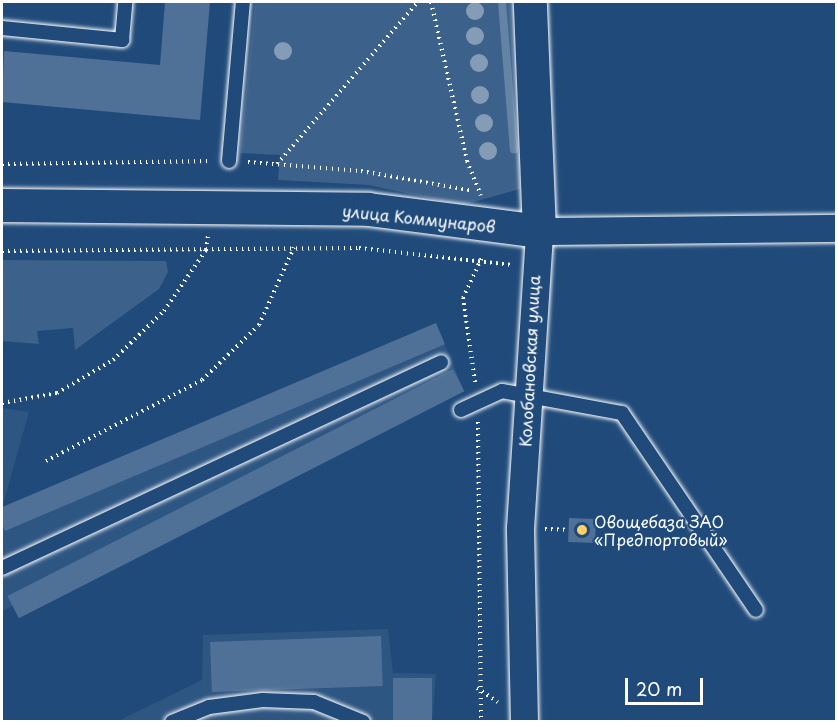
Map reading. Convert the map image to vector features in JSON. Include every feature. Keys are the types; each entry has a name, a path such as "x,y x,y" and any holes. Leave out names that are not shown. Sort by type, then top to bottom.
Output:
{"street":[{"name":"Колобановская улица","path":"524,722 520,528 526,393 534,270 539,231 530,2"},
{"name":"улица Коммунаров","path":"2,205 368,209 539,231 837,228"}],"lane":[{"path":"2,27 122,40 125,2"},
{"path":"229,161 243,2"},
{"path":"2,568 441,362"},
{"path":"461,410 502,391 526,393 622,413 756,610"},
{"path":"172,722 209,707 263,700 314,702 363,722"}],"path":[{"path":"276,165 418,2"},
{"path":"431,2 467,161 485,203"},
{"path":"2,164 229,161 425,179 481,195"},
{"path":"2,251 294,247 482,258 534,270"},
{"path":"46,462 202,380 259,325 294,247"},
{"path":"2,403 57,393 96,374 164,311 206,250"},
{"path":"481,722 478,402 463,298 482,258"},
{"path":"546,529 568,530"}],"shaded area":[{"path":"255,2 510,2 520,189 463,205 368,185 278,180 280,155 240,153"},
{"path":"2,260 166,261 168,272 159,289 75,350 73,328 37,331 39,344 2,341"},
{"path":"436,323 464,391 2,611 2,515 5,523"},
{"path":"2,408 29,412 2,508"},
{"path":"388,629 393,673 436,674 432,721 116,722 202,680 203,635"}],"building":[{"path":"165,2 210,2 200,120 2,102 4,51 160,65"},
{"path":"436,323 445,344 5,531 2,524 2,507"},
{"path":"453,369 464,391 19,618 7,596"},
{"path":"569,518 596,519 595,543 568,542"},
{"path":"381,636 383,686 212,692 210,642"},
{"path":"393,678 432,678 432,722 393,722"}],"waterway":[{"path":"502,2 514,150"}],"place":[{"name":"Овощебаза ЗАО «Предпортовый»","path":"582,530"}]}
